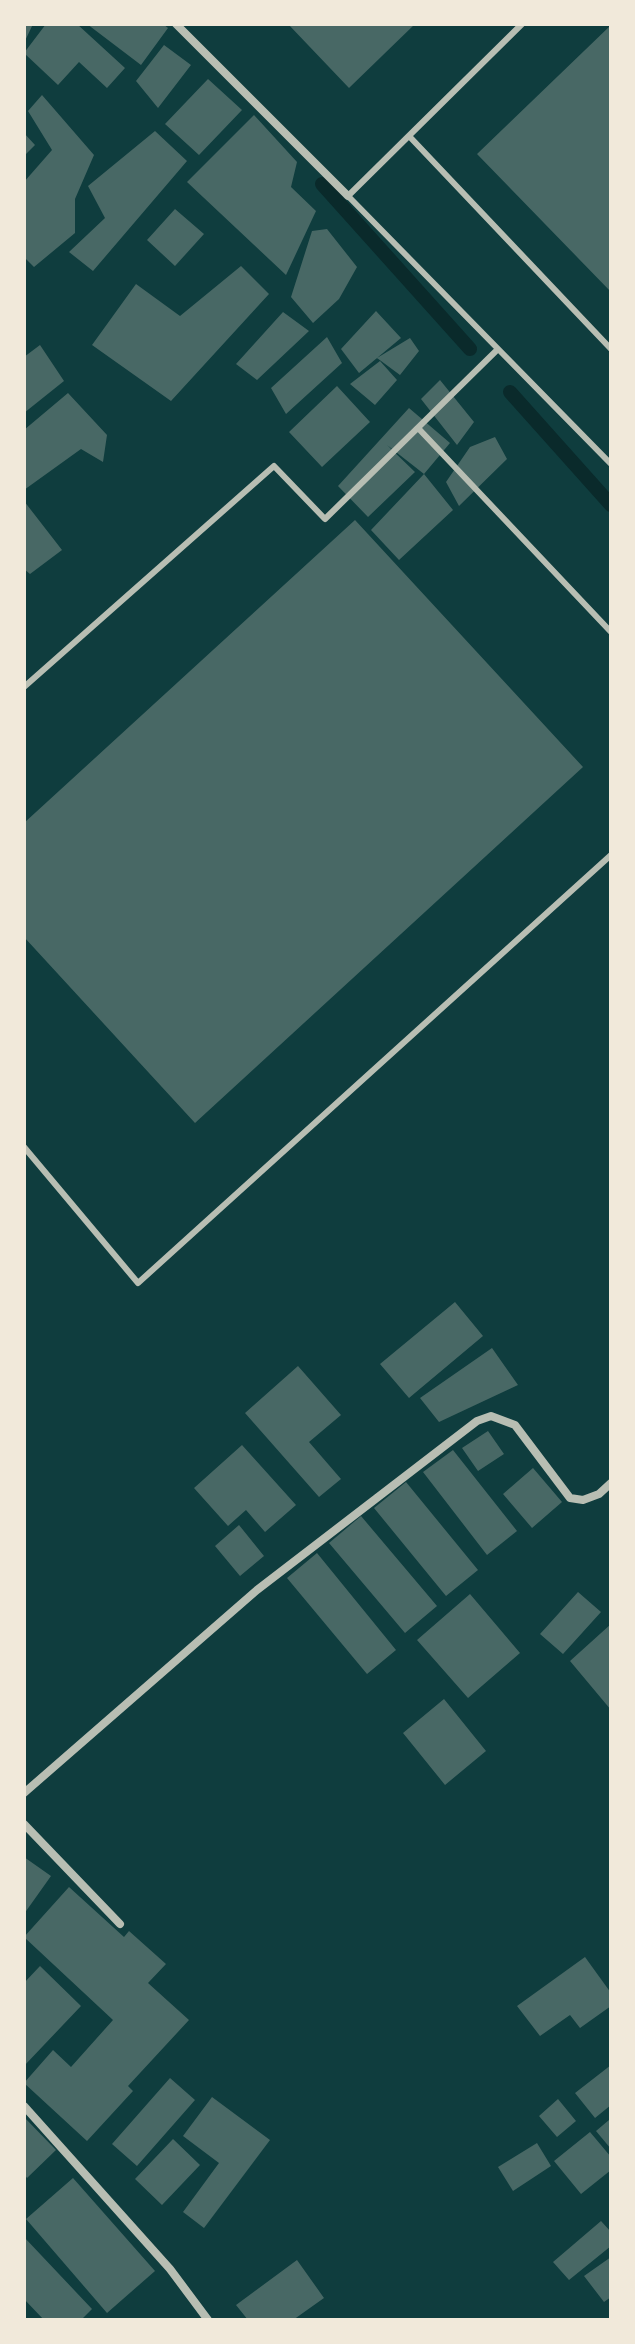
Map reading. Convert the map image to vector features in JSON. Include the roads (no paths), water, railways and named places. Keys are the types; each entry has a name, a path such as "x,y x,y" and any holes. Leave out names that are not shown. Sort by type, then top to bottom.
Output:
{"street":[{"path":"176,24 348,196"},
{"path":"24,1793 257,1590 477,1421 491,1416 515,1425 570,1498 583,1500 599,1494 611,1483"},
{"path":"24,1824 120,1924"},
{"path":"24,2106 170,2269 208,2320"}],"lane":[{"path":"522,24 348,196 611,464"},
{"path":"409,136 611,349"},
{"path":"24,687 274,466 325,519 498,349"},
{"path":"418,428 611,632"},
{"path":"24,1147 138,1283 611,855"}],"waterway":[{"path":"322,184 470,349"},
{"path":"510,392 611,505"}]}
